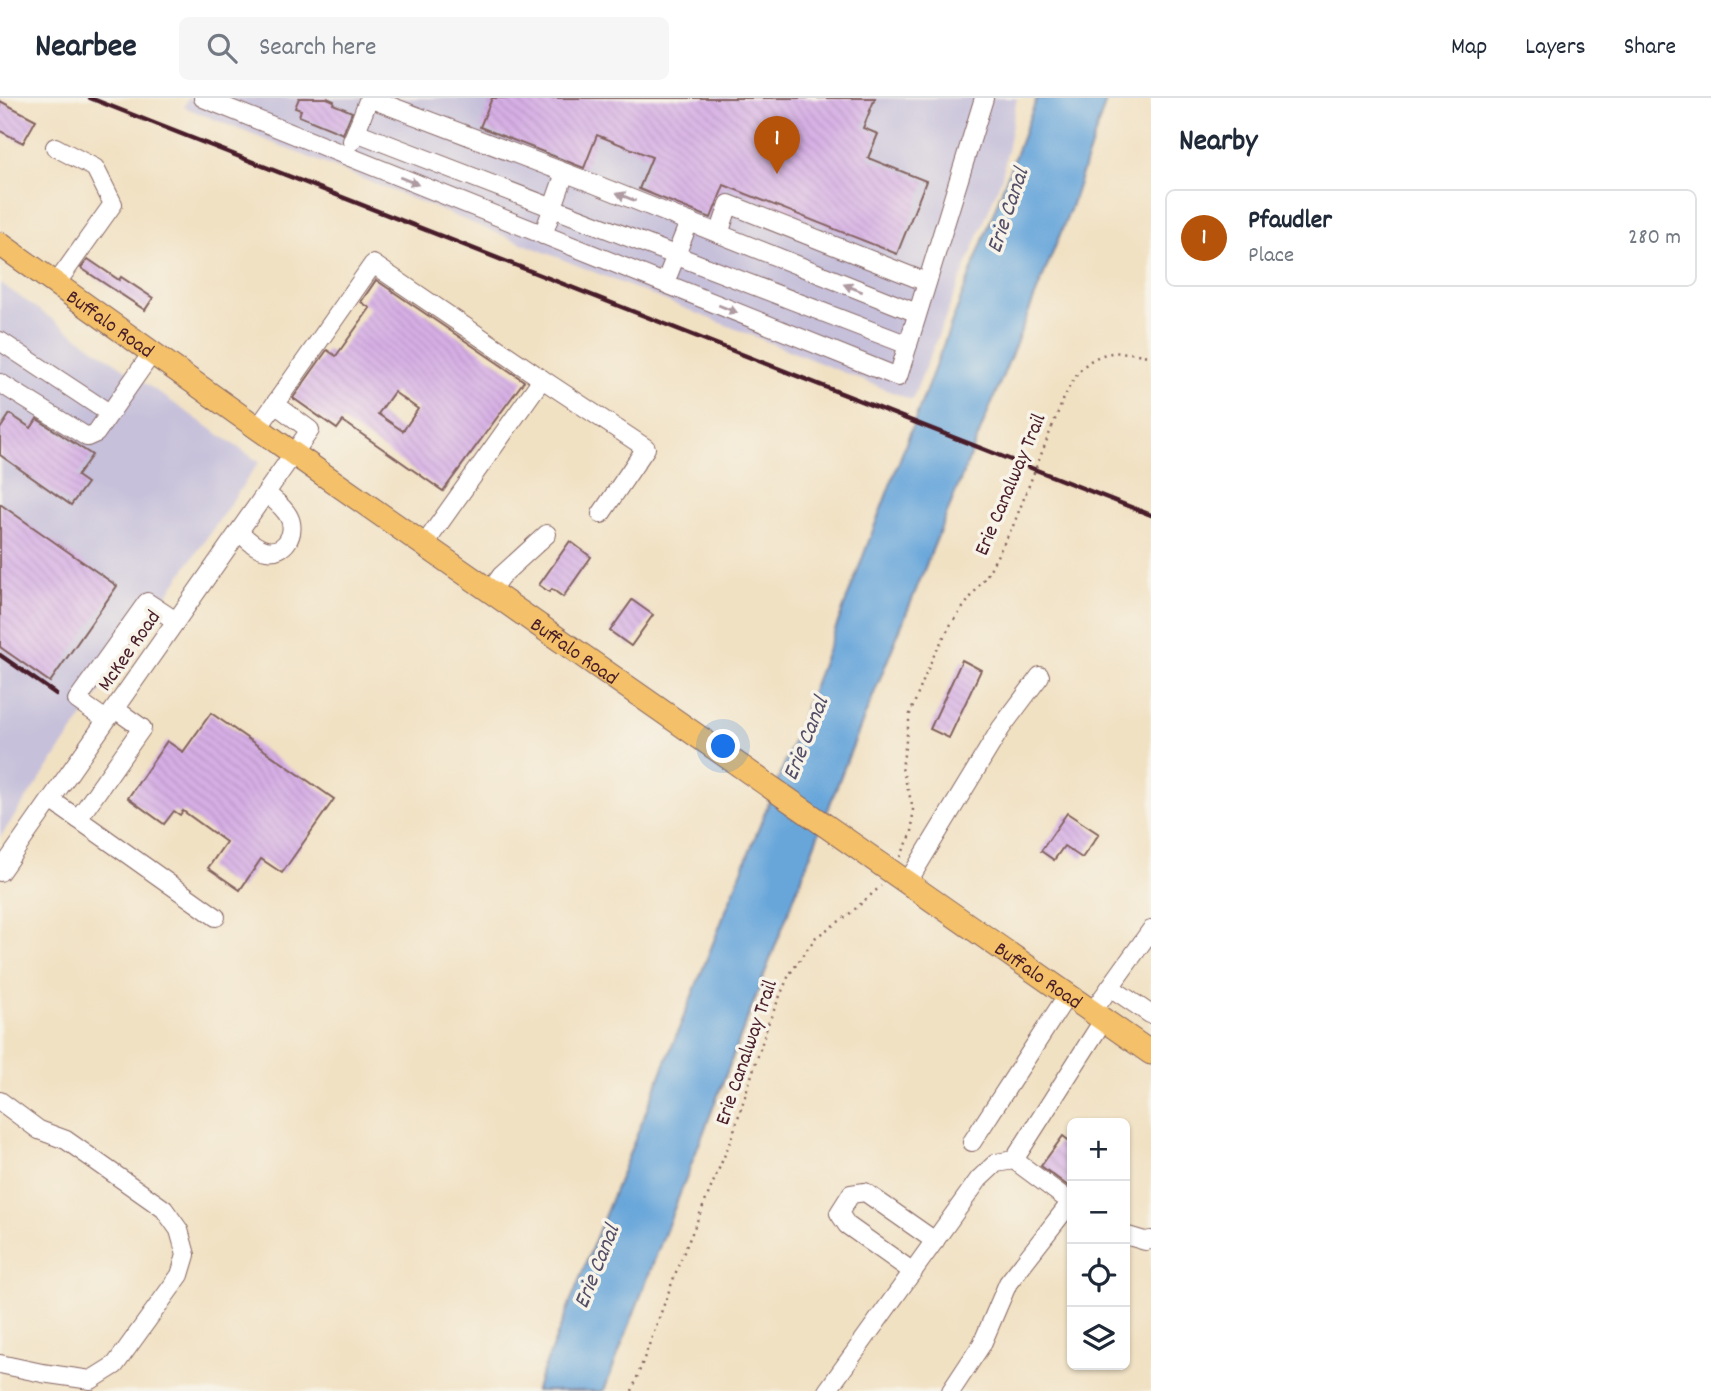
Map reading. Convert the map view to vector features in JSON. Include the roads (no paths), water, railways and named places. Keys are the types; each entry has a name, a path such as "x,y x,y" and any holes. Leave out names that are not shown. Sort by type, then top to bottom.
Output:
{"main road":[{"name":"Buffalo Road","path":"0,244 294,454 1151,1053"}],"street":[{"path":"345,155 369,98 917,313"},
{"path":"212,99 898,377 984,98"},
{"path":"356,132 908,345"},
{"path":"55,147 94,168 113,204 56,284"},
{"path":"543,235 565,173"},
{"path":"719,234 729,204 926,282"},
{"path":"665,283 689,222"},
{"path":"258,428 373,264 646,448 601,514"},
{"path":"0,341 109,413"},
{"path":"0,383 87,436 96,433 152,353"},
{"path":"424,545 542,379"},
{"name":"McKee Road","path":"0,872 310,430 275,404"},
{"path":"239,532 251,544 263,550 273,551 284,546 289,539 292,529 290,517 266,494"},
{"path":"490,591 501,576 547,534"},
{"path":"78,819 142,728 78,700 147,601 176,621"},
{"path":"899,878 1001,728 1040,676"},
{"path":"51,800 216,917"},
{"path":"1014,1160 1098,1015 1110,987 1151,930"},
{"path":"1110,987 1150,1014"},
{"path":"972,1142 1068,994"},
{"path":"0,1101 39,1130 66,1140 164,1209 178,1230 186,1255 180,1275 116,1365 91,1380 0,1364"},
{"path":"827,1391 979,1180 996,1163 1014,1160 1067,1199"},
{"path":"913,1272 847,1225 839,1213 851,1194 865,1192 935,1241"},
{"path":"951,1391 982,1344 1008,1283 1067,1209"},
{"path":"1130,1236 1151,1240"}],"water":[{"name":"Erie Canal","path":"1037,98 1107,98 1070,210 847,760 604,1391 535,1391 785,762"}],"railway":[{"path":"90,98 1151,515"},
{"path":"0,655 56,694"}],"place":[{"name":"Pfaudler","path":"777,174"}]}
